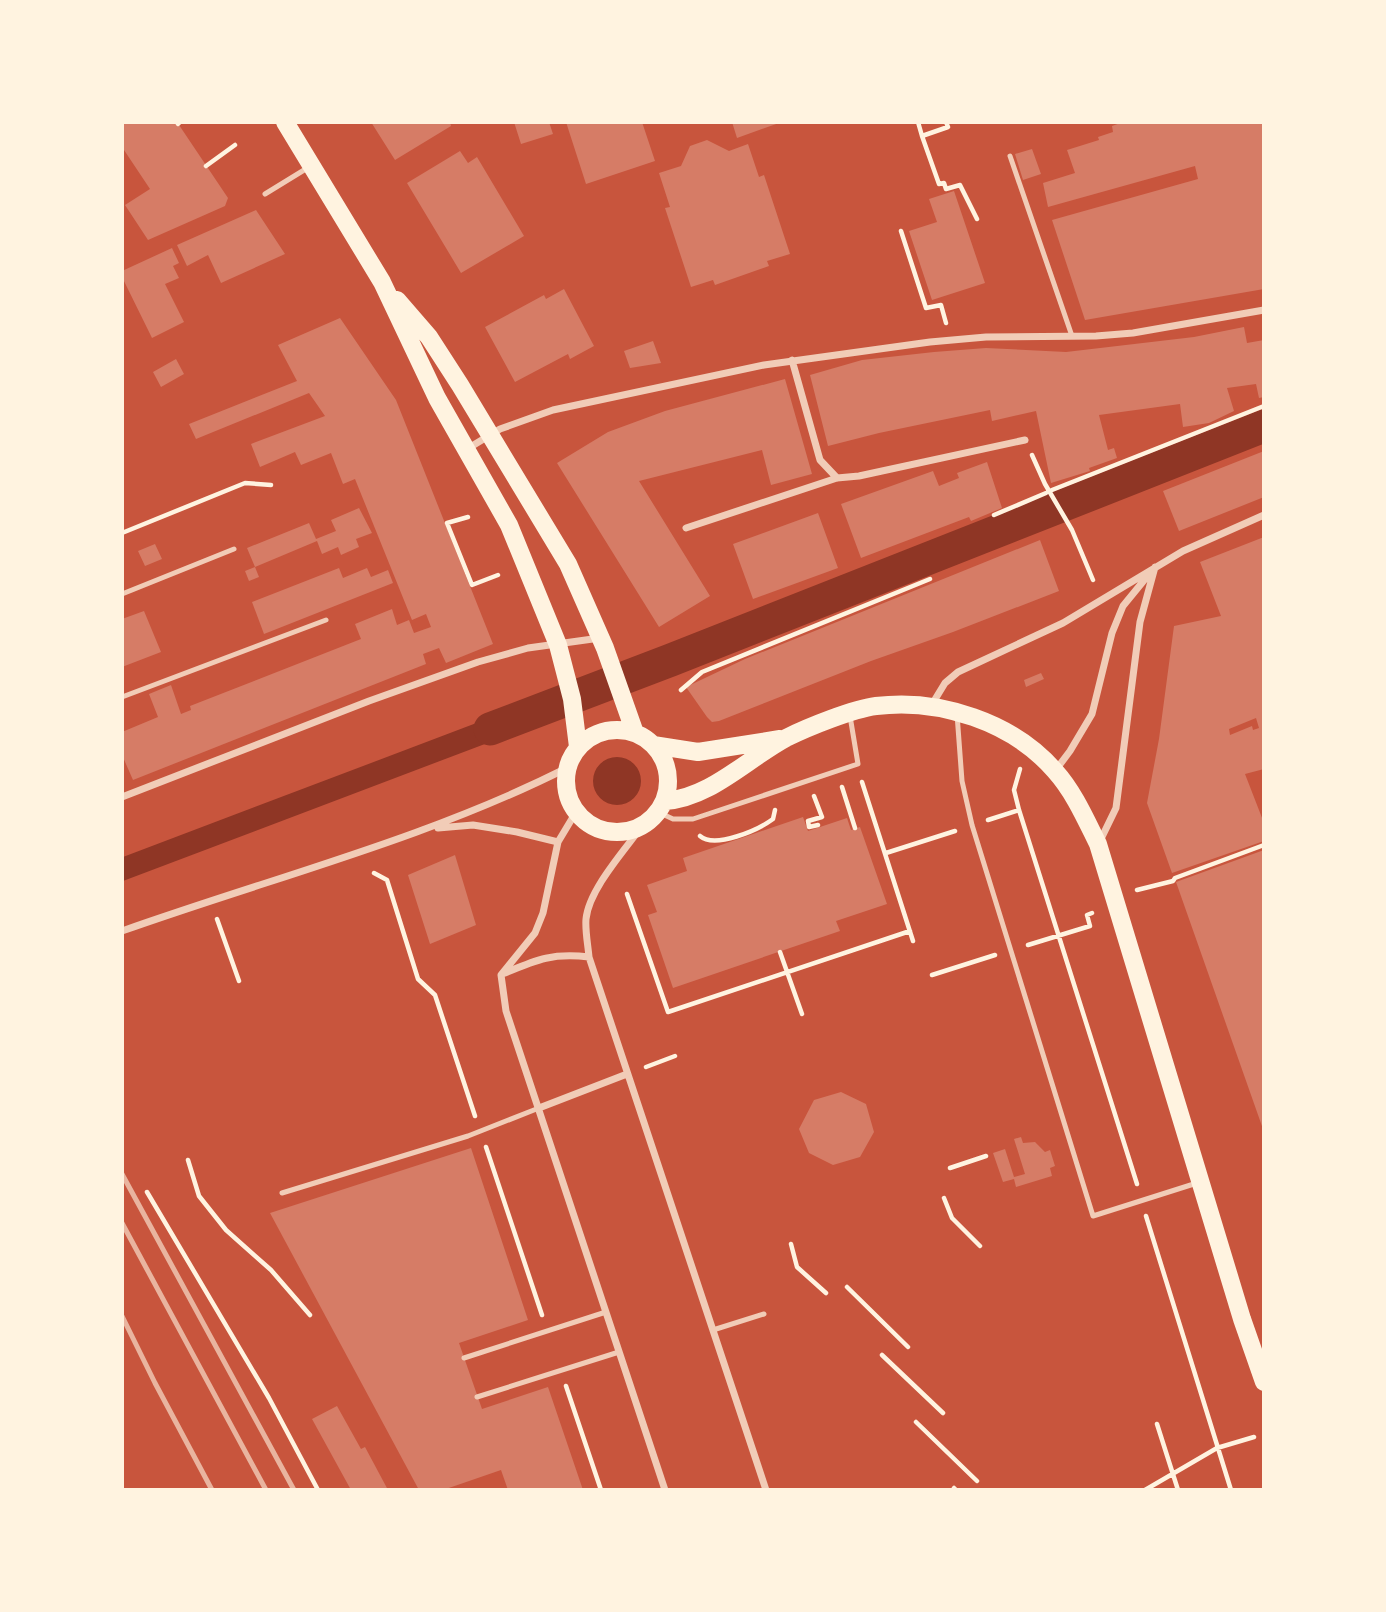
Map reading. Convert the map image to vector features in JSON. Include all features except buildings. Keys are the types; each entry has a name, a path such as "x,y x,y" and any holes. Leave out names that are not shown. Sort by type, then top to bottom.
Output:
{"main road":[{"path":"285,122 382,282 437,398 509,525 561,653 576,724 578,747"},
{"path":"382,282 429,337 568,564 603,643 635,733"},
{"path":"661,806 684,799 734,772 787,738 874,706 901,704 957,711 1006,732 1055,771 1079,806 1098,844 1264,1382"},
{"path":"620,730 635,733 653,745 664,761 668,781 661,806 642,826 614,833 600,830 576,813 566,784 567,768 578,747 605,731 620,730"},
{"path":"653,745 698,752 787,738"}],"street":[{"path":"467,449 500,429 553,410 792,360 952,340 1133,333 1264,310"},
{"path":"792,360 820,460 837,478"},
{"path":"686,528 837,478 859,476 1025,440"},
{"path":"931,706 945,683 958,672 1063,623 1182,551 1264,515"},
{"path":"1055,771 1092,714 1112,633 1123,606 1155,567"},
{"path":"1098,844 1116,808 1140,622 1155,567"},
{"path":"122,797 369,701 478,662 528,648 561,653 603,643"},
{"path":"122,931 427,829 518,793 567,768"},
{"path":"576,813 558,842 543,913 536,933 501,975 506,1012 665,1489"},
{"path":"427,829 473,825 558,842"},
{"path":"642,826 600,884 588,909 586,920 589,957 766,1489"},
{"path":"501,975 543,957 589,957"},
{"path":"539,1108 628,1074"}],"lane":[{"path":"1010,156 1072,336"},
{"path":"265,194 312,166"},
{"path":"122,594 234,549"},
{"path":"122,697 326,620"},
{"path":"957,711 962,781 972,825 1093,1216 1201,1181"},
{"path":"661,806 673,819 693,819 858,764 849,713"},
{"path":"282,1193 480,1130 539,1108"},
{"path":"464,1358 606,1312"},
{"path":"713,1330 764,1314"},
{"path":"477,1397 619,1352"}],"path":[{"path":"918,122 939,184 944,183 946,189 960,185 976,219"},
{"path":"922,136 948,127 946,122"},
{"path":"206,166 236,145"},
{"path":"901,231 926,308 941,305 952,340"},
{"path":"1052,490 1264,406"},
{"path":"1025,440 1045,484 1072,530 1093,580"},
{"path":"122,533 245,483 271,485"},
{"path":"994,515 1046,493"},
{"path":"468,517 446,523 472,585 498,575"},
{"path":"681,690 702,672 930,579"},
{"path":"858,764 913,941"},
{"path":"1020,769 1014,790 1019,810 1137,1185"},
{"path":"842,786 855,828"},
{"path":"812,792 822,817 808,821 810,827 818,825"},
{"path":"697,829 705,841 716,842 741,836 773,819 774,803"},
{"path":"984,821 1019,810"},
{"path":"737,825 741,836"},
{"path":"886,853 961,829"},
{"path":"1136,890 1173,881 1264,845"},
{"path":"374,873 387,880 418,979 435,995 548,1331"},
{"path":"627,894 668,1012 910,931"},
{"path":"1021,947 1090,926 1087,915 1092,913"},
{"path":"217,919 239,981"},
{"path":"780,952 802,1014"},
{"path":"932,975 1000,954"},
{"path":"628,1074 675,1056"},
{"path":"950,1168 986,1156"},
{"path":"188,1160 199,1196 226,1230 271,1270 310,1315"},
{"path":"147,1192 269,1398 318,1489"},
{"path":"944,1198 952,1218 980,1246"},
{"path":"1145,1213 1231,1489"},
{"path":"791,1244 797,1267 826,1293"},
{"path":"847,1287 908,1348"},
{"path":"882,1355 943,1413"},
{"path":"561,1370 601,1489"},
{"path":"916,1422 977,1481"},
{"path":"1157,1423 1178,1489"},
{"path":"1145,1489 1217,1448 1254,1437"}],"shaded area":[{"path":"532,702 535,725 123,881 123,857"},
{"path":"617,757 634,764 641,781 634,798 617,805 600,798 593,781 600,764"}],"waterway":[{"path":"490,729 1264,426"}],"railway":[{"path":"122,1174 294,1490"},
{"path":"122,1223 266,1490"},
{"path":"122,1316 212,1490"}]}
